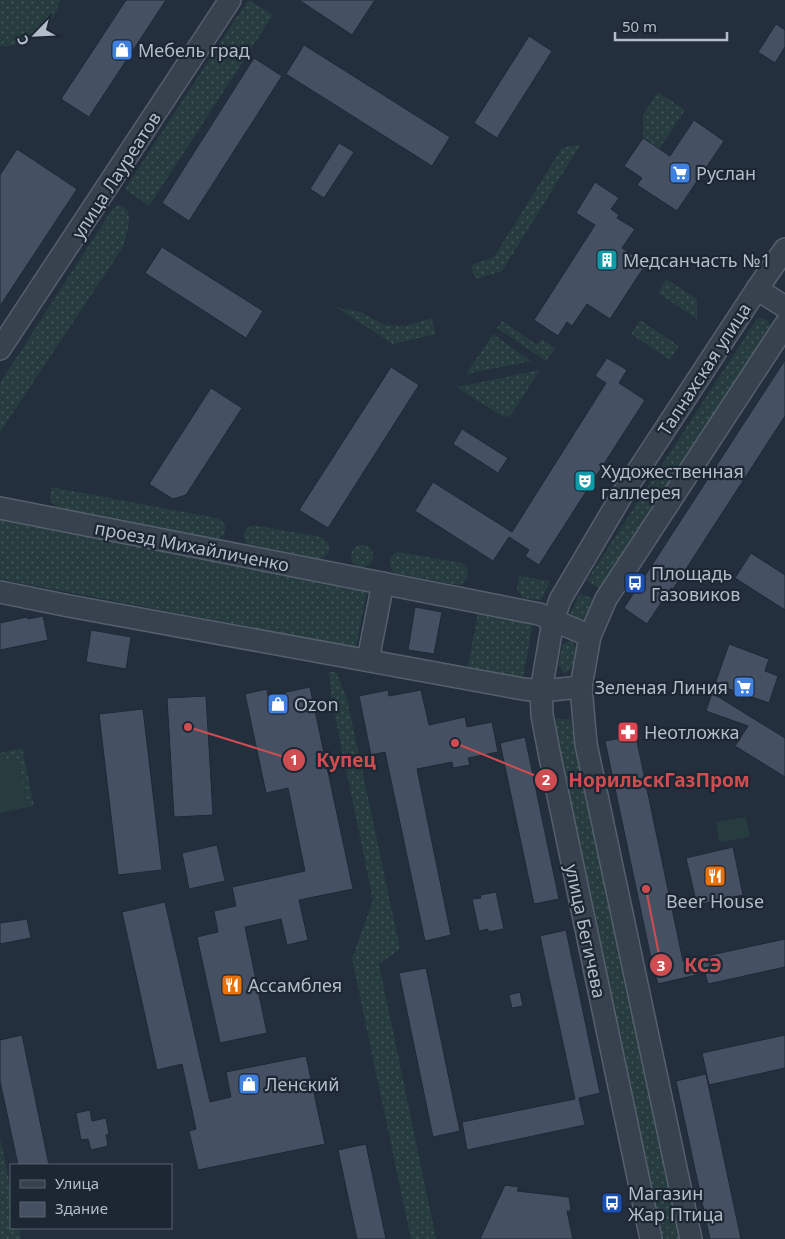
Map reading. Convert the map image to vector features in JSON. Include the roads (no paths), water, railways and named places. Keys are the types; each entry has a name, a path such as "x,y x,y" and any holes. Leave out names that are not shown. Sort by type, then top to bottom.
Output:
{"street":[{"name":"улица Лауреатов","path":"0,350 230,0"},
{"name":"Талнахская улица","path":"553,621 560,600 622,495 784,251"},
{"path":"757,289 785,307"},
{"path":"691,1239 586,744 581,687 590,636 606,599 785,326"},
{"name":"проезд Михайличенко","path":"0,508 539,614 590,636"},
{"path":"368,660 383,583"},
{"path":"0,592 541,691 581,687"},
{"name":"улица Бегичева","path":"553,621 541,691 542,716 651,1239"}],"place":[{"name":"Мебель град","path":"122,50"},
{"name":"Руслан","path":"680,173"},
{"name":"Медсанчасть №1","path":"607,260"},
{"name":"Художественная галлерея","path":"585,481"},
{"name":"Площадь Газовиков","path":"635,583"},
{"name":"Зеленая Линия","path":"744,687"},
{"name":"Ozon","path":"278,704"},
{"name":"Купец","path":"188,727"},
{"name":"Неотложка","path":"628,732"},
{"name":"НорильскГазПром","path":"455,743"},
{"name":"Beer House","path":"715,876"},
{"name":"КСЭ","path":"646,889"},
{"name":"Ассамблея","path":"232,985"},
{"name":"Ленский","path":"249,1084"},
{"name":"Магазин Жар Птица","path":"612,1203"}]}
